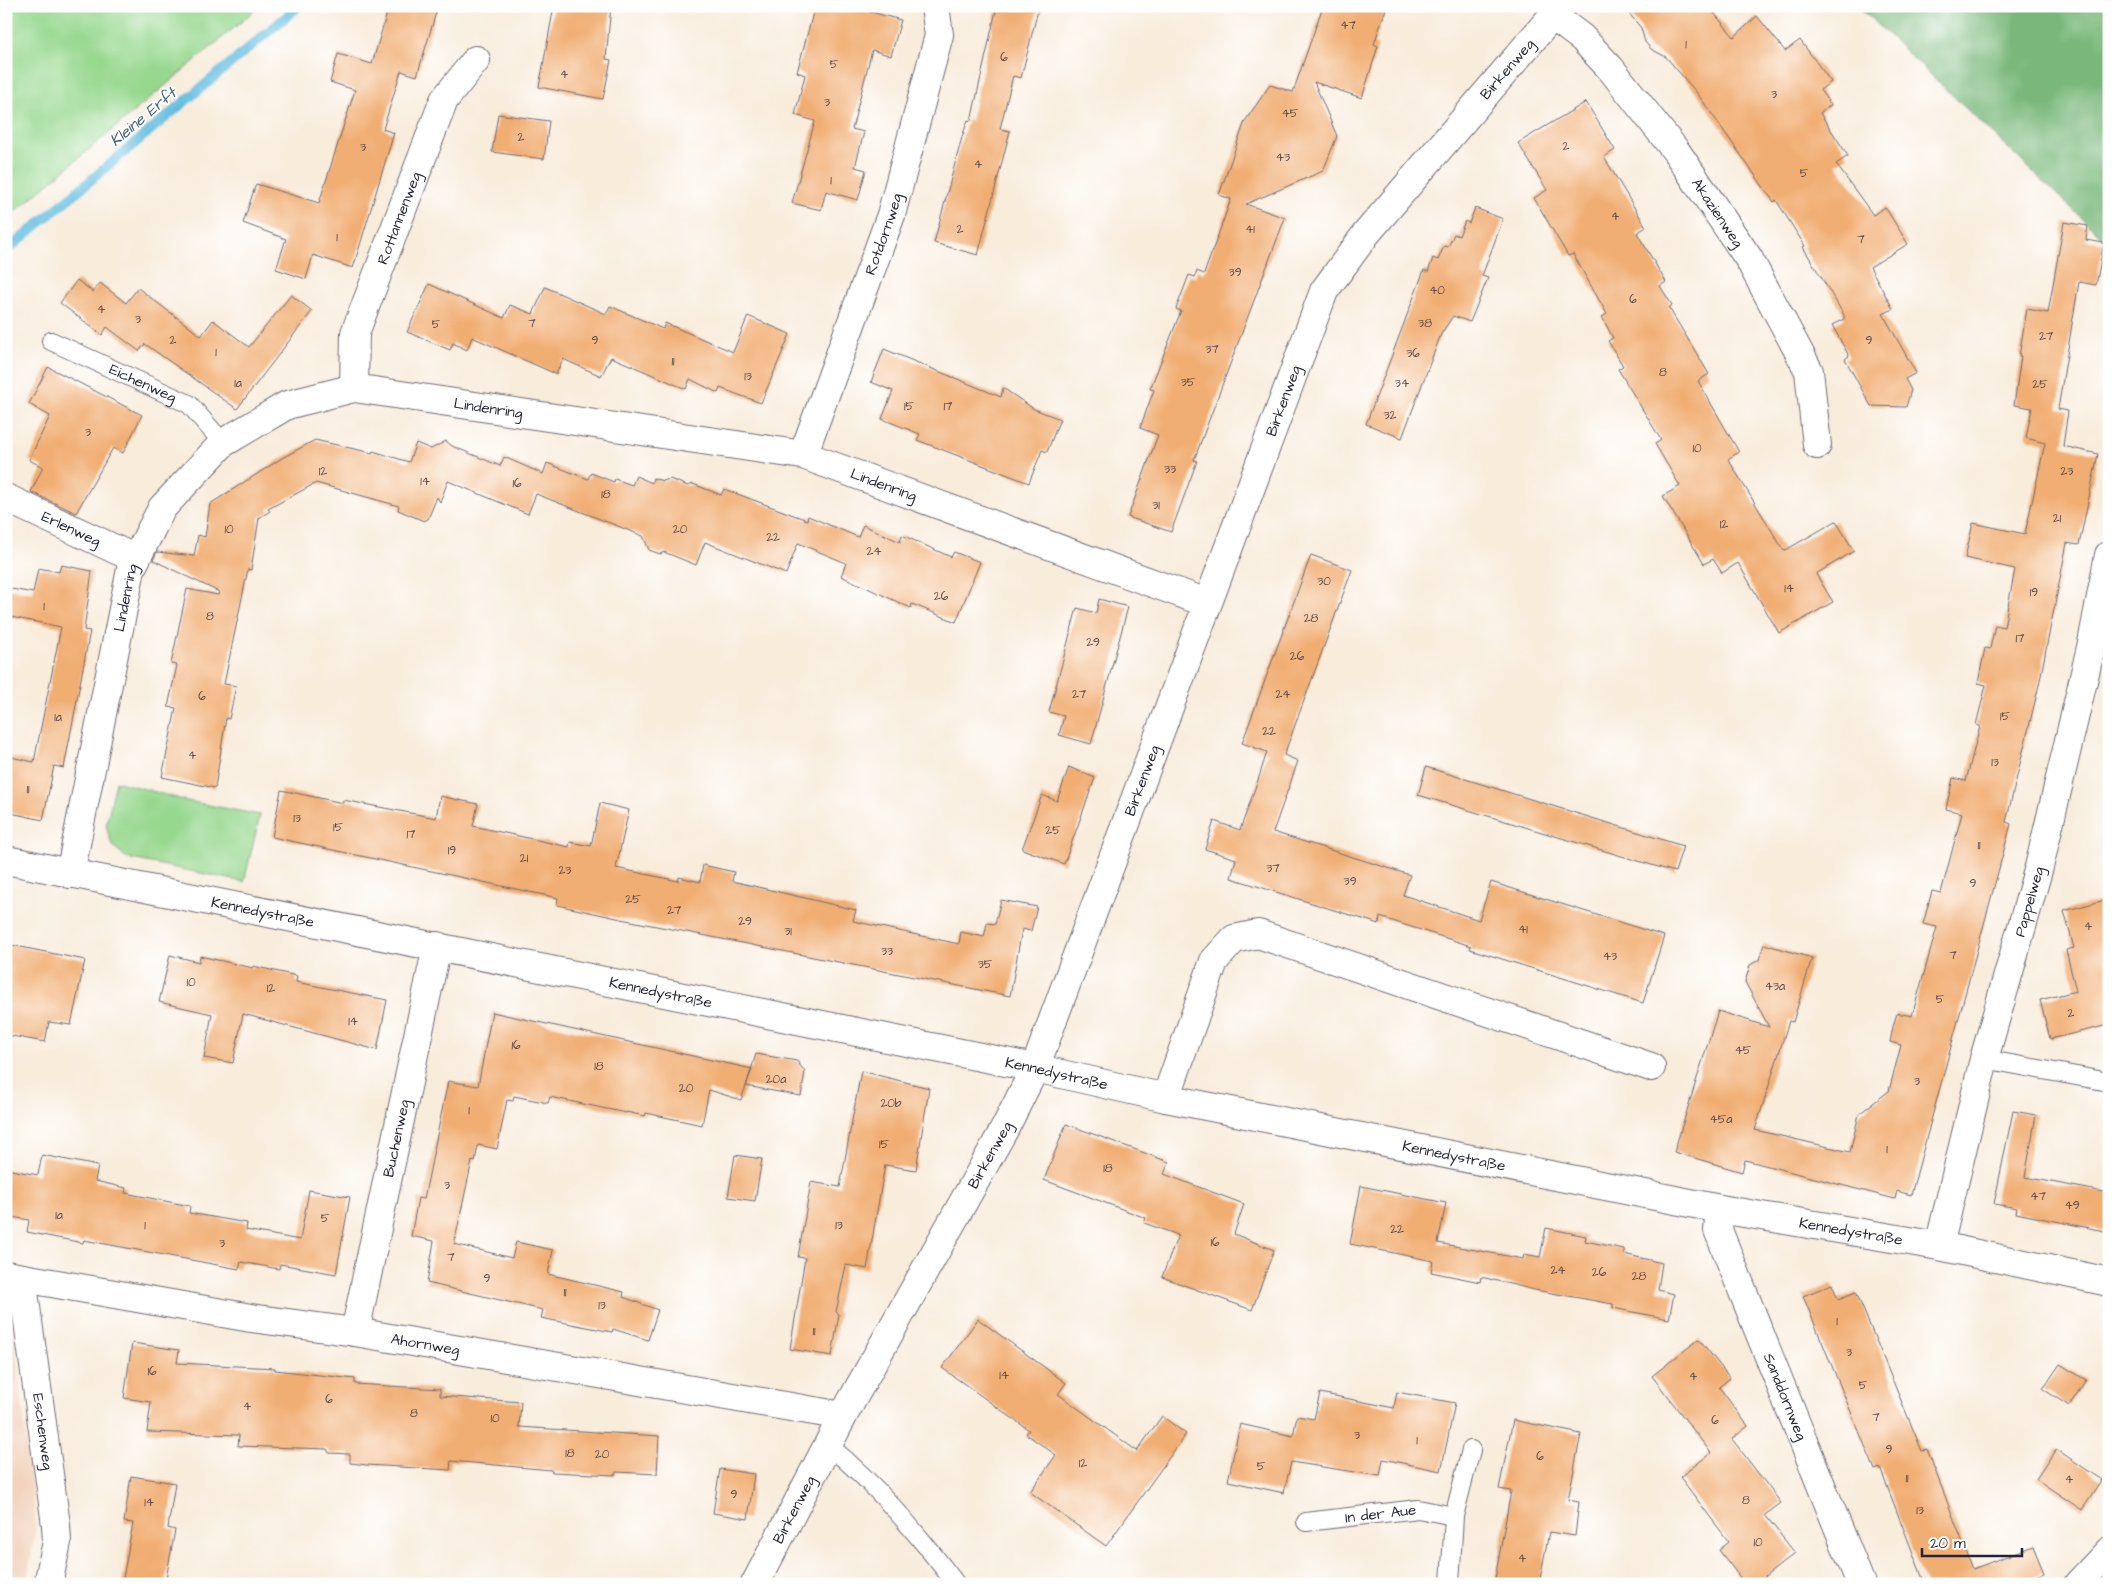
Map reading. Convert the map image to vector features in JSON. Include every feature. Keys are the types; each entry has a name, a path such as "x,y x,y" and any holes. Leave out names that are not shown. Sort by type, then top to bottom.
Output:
{"street":[{"name":"Rotdornweg","path":"803,455 891,216 939,35 934,6"},
{"name":"Akazienweg","path":"1557,11 1611,69 1676,150 1749,259 1809,371 1817,445"},
{"name":"Birkenweg","path":"755,1584 843,1416 1005,1128 1035,1068 1324,291 1366,234 1557,11"},
{"name":"Rottannenweg","path":"354,388 355,333 444,100 476,60"},
{"name":"Lindenring","path":"70,874 131,569 162,508 223,443 287,405 354,388 803,455 1207,603"},
{"name":"Erlenweg","path":"6,498 136,558"},
{"name":"Pappelweg","path":"1939,1246 1984,1059 2039,867 2092,643 2109,555"},
{"name":"Kennedystraße","path":"6,860 1035,1068 1166,1098 1720,1209 1939,1246 2109,1282"},
{"path":"1166,1098 1214,961 1234,939 1258,934 1651,1067"},
{"name":"Buchenweg","path":"355,1332 437,946"},
{"name":"Sanddornweg","path":"1720,1209 1718,1230 1861,1584"},
{"name":"Ahornweg","path":"14,1277 251,1318 355,1332 843,1416"},
{"name":"Eschenweg","path":"14,1277 56,1525 57,1542 48,1584"},
{"path":"2078,1584 2109,1551"}],"lane":[{"name":"Eichenweg","path":"51,341 189,404 223,443"},
{"path":"1984,1059 2109,1082"},
{"path":"828,1445 858,1470 907,1521 956,1584"},
{"path":"1450,1584 1454,1516 1471,1450"},
{"name":"In der Aue","path":"1306,1522 1418,1508 1454,1516"}],"shaded area":[{"path":"6,1289 20,1382 36,1527 26,1584 6,1584"}],"green space":[{"path":"6,6 260,6 6,219"},
{"path":"1858,6 2109,6 2109,244"},
{"path":"116,781 187,801 260,815 244,882 127,858 112,845 106,826"}],"building":[{"path":"389,6 438,6 417,76 401,71 383,129 394,133 353,268 313,255 306,279 276,269 286,239 243,223 256,184 319,203 355,90 330,82 338,54 372,64"},
{"path":"554,6 611,6 606,59 611,60 603,99 539,87"},
{"path":"815,6 848,6 901,20 891,56 872,50 852,129 864,132 855,167 866,170 858,200 826,191 821,210 792,203 815,121 795,115 805,75 797,72"},
{"path":"997,6 1039,6 1021,78 1013,76 1000,129 1010,131 978,255 934,243 962,137 968,120 971,121"},
{"path":"1323,6 1387,6 1374,44 1378,46 1362,98 1314,82 1337,136 1323,171 1246,204 1285,218 1194,460 1197,461 1171,532 1128,517 1158,435 1140,428 1154,390 1150,389 1181,311 1176,309 1189,275 1195,277 1197,271 1204,274 1231,199 1219,195 1245,121 1270,85 1293,92"},
{"path":"1623,6 1708,6 1734,37 1757,16 1785,51 1800,40 1831,82 1820,90 1831,105 1820,113 1848,156 1836,164 1873,215 1885,207 1908,244 1870,267 1893,309 1883,314 1916,373 1905,379 1911,390 1906,407 1871,406 1845,359 1849,356 1832,325 1844,319 1844,315 1803,247 1805,246 1776,200 1774,202 1697,93 1666,57 1651,49 1645,42 1641,28"},
{"path":"1586,102 1615,150 1604,157 1646,227 1637,233 1666,282 1660,286 1672,305 1669,308 1709,374 1698,381 1739,452 1728,459 1784,551 1836,521 1854,551 1816,574 1833,602 1779,633 1738,563 1722,573 1713,559 1704,564 1663,496 1680,486 1655,444 1661,440 1618,369 1623,366 1608,341 1613,338 1602,317 1607,314 1573,254 1568,256 1534,198 1547,190 1518,143"},
{"path":"498,114 549,121 544,159 492,152"},
{"path":"1475,208 1503,219 1482,276 1488,278 1470,322 1453,316 1441,334 1402,438 1366,424 1424,270 1428,272 1433,258 1438,260 1444,246 1448,247 1454,234 1459,236 1465,221 1469,223"},
{"path":"2064,222 2088,226 2086,240 2104,243 2096,285 2079,282 2058,409 2068,411 2063,446 2098,454 2079,545 2067,543 2039,685 2006,822 2011,824 1911,1195 1897,1191 1895,1199 1745,1160 1742,1172 1674,1152 1718,1011 1769,1027 1745,982 1750,965 1759,960 1764,944 1812,958 1793,1022 1789,1021 1755,1130 1850,1152 1859,1114 1889,1091 1901,1045 1890,1042 1893,1027 1897,1013 1912,1016 1937,927 1923,924 1932,891 1941,893 1962,813 1946,809 1953,778 1966,781 1980,726 1976,725 1986,685 1978,683 1985,648 1990,649 1995,625 2004,627 2015,569 1965,558 1973,523 2025,534 2045,443 2026,438 2032,408 2014,405 2021,356 2019,356 2027,309 2048,313"},
{"path":"77,280 93,292 100,283 126,303 138,288 201,336 213,320 249,347 291,295 312,311 237,409 145,344 139,351 107,327 102,335 60,303"},
{"path":"429,284 504,318 510,305 533,314 545,287 606,314 610,306 663,329 665,323 733,352 748,316 790,334 761,403 720,388 718,393 690,379 686,389 611,357 601,376 563,359 556,374 472,337 467,350 453,343 450,350 407,332"},
{"path":"884,349 1001,397 1003,388 1034,409 1060,419 1047,452 1042,450 1029,483 917,440 920,434 882,419 893,391 871,382"},
{"path":"48,367 142,415 123,453 113,448 76,513 31,492 43,467 29,460 50,416 29,404"},
{"path":"315,440 372,453 373,451 409,462 416,443 431,449 446,441 452,446 500,466 504,457 543,474 547,463 588,479 591,473 614,482 615,479 632,485 636,476 652,483 653,478 663,481 670,479 688,486 693,484 721,495 724,489 807,520 808,516 858,537 863,525 900,542 902,535 951,557 954,552 980,562 956,622 912,604 911,608 841,576 846,563 798,543 786,574 705,542 696,565 664,552 660,554 649,550 643,536 536,494 528,514 448,481 440,502 437,497 428,519 424,521 398,510 399,506 316,483 268,509 270,511 259,518 251,570 248,569 224,684 236,686 229,719 226,718 215,788 162,777 176,708 168,707 177,665 171,664 187,589 218,595 219,592 153,560 157,552 194,556 198,535 205,537 210,504 282,458"},
{"path":"1311,555 1352,570 1284,755 1298,761 1273,832 1410,875 1403,895 1479,920 1491,882 1664,936 1643,1003 1470,949 1471,946 1380,917 1379,924 1231,878 1236,859 1205,849 1214,821 1240,830 1267,752 1242,743"},
{"path":"61,565 92,571 84,630 90,631 64,768 54,766 43,820 6,812 6,756 34,762 61,627 6,616 6,588 33,593 38,568 59,572"},
{"path":"1099,599 1128,607 1091,744 1059,735 1064,716 1049,712 1077,608 1096,613"},
{"path":"1069,767 1095,778 1064,864 1022,849 1042,795 1057,801"},
{"path":"1426,767 1683,846 1675,872 1418,795"},
{"path":"281,790 343,803 343,800 436,818 440,796 478,804 473,826 569,847 570,842 591,846 600,803 629,810 616,868 678,881 679,877 700,882 703,865 734,872 732,881 856,910 853,921 959,944 961,932 984,937 987,923 995,924 1001,900 1037,907 1031,931 1022,929 1010,996 626,920 557,905 558,898 272,837"},
{"path":"2109,899 2109,1025 2050,1039 2040,1000 2076,991 2066,950 2074,948 2064,911"},
{"path":"6,944 85,960 71,1025 49,1022 45,1042 6,1035"},
{"path":"170,955 199,962 200,956 253,968 253,966 297,976 296,982 387,1000 377,1050 243,1014 233,1063 204,1058 212,1014 159,1002"},
{"path":"492,1012 752,1069 741,1100 709,1090 702,1125 646,1113 645,1116 626,1113 550,1097 548,1103 514,1096 513,1101 507,1100 497,1149 478,1145 475,1162 472,1161 454,1244 512,1258 516,1242 553,1250 548,1274 624,1292 623,1297 658,1310 648,1340 613,1329 612,1332 541,1318 543,1310 427,1283 434,1241 411,1236 418,1198 424,1199 448,1081 478,1086"},
{"path":"756,1054 797,1061 805,1072 801,1096 746,1086"},
{"path":"861,1071 929,1088 916,1170 885,1165 867,1269 846,1265 836,1312 839,1314 832,1356 790,1349 805,1258 798,1257 811,1182 840,1187"},
{"path":"2013,1111 2036,1115 2025,1177 2109,1193 2109,1232 2016,1213 2017,1208 1994,1204"},
{"path":"1066,1124 1169,1162 1164,1174 1244,1204 1234,1234 1274,1250 1252,1310 1162,1277 1178,1235 1144,1223 1146,1218 1044,1180"},
{"path":"42,1155 98,1166 95,1181 126,1188 125,1193 190,1206 189,1213 247,1223 246,1230 300,1240 309,1190 350,1197 336,1274 280,1264 279,1269 241,1262 239,1269 84,1240 83,1243 27,1232 29,1220 6,1216 6,1169 38,1175"},
{"path":"735,1155 762,1159 755,1201 728,1197"},
{"path":"1361,1186 1446,1203 1438,1243 1523,1259 1524,1254 1540,1257 1546,1228 1586,1236 1585,1241 1624,1249 1624,1254 1662,1263 1658,1290 1674,1294 1669,1319 1613,1308 1613,1304 1535,1290 1481,1277 1480,1282 1431,1272 1433,1261 1350,1244"},
{"path":"1832,1284 1838,1299 1856,1292 1922,1451 1927,1449 1973,1569 2033,1546 2044,1573 2016,1584 1925,1584 1880,1468 1875,1470 1803,1296"},
{"path":"978,1319 1066,1383 1058,1394 1137,1451 1162,1416 1186,1434 1106,1546 1030,1492 1056,1455 1026,1434 1029,1430 942,1368"},
{"path":"1699,1339 1730,1378 1719,1387 1748,1426 1732,1439 1781,1503 1765,1515 1795,1553 1756,1584 1745,1584 1719,1550 1729,1542 1680,1477 1711,1453 1652,1376"},
{"path":"132,1343 179,1350 177,1363 275,1368 275,1370 355,1379 355,1384 440,1389 440,1396 521,1402 519,1427 659,1436 657,1474 616,1472 615,1475 552,1472 551,1470 451,1461 450,1470 367,1465 350,1463 350,1454 329,1453 327,1449 238,1446 239,1435 147,1432 151,1402 124,1398"},
{"path":"2060,1364 2086,1380 2069,1406 2043,1389"},
{"path":"1397,1392 1455,1403 1441,1471 1383,1459 1380,1476 1291,1462 1284,1493 1228,1481 1240,1424 1293,1436 1297,1416 1314,1419 1320,1393 1394,1408"},
{"path":"1513,1420 1581,1434 1568,1500 1579,1502 1575,1536 1549,1532 1539,1584 1494,1584 1511,1491 1499,1489"},
{"path":"2056,1449 2102,1480 2082,1510 2036,1479"},
{"path":"720,1469 754,1474 748,1519 713,1513"},
{"path":"131,1476 175,1483 168,1528 175,1530 165,1584 122,1584 133,1523 124,1522"}],"waterway":[{"name":"Kleine Erft","path":"6,251 299,6"}]}
